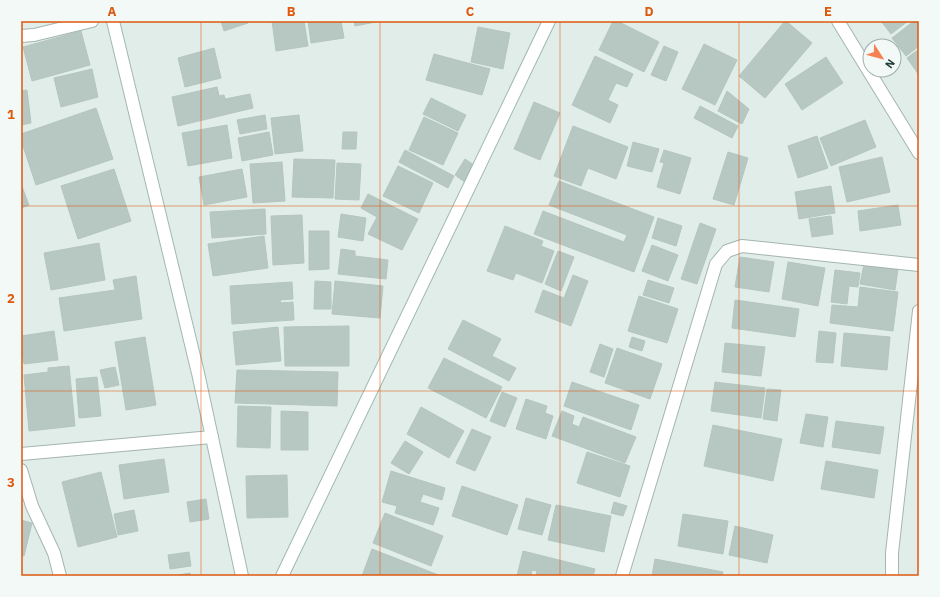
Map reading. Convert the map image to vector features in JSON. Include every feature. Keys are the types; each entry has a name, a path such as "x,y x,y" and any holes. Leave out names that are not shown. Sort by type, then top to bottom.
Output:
{"street":[{"path":"21,36 34,35 92,21"},
{"path":"112,21 198,373 242,576"},
{"path":"282,576 549,21"},
{"path":"838,21 919,153"},
{"path":"622,576 716,264 727,251 742,246 919,265"},
{"path":"892,576 892,553 919,311"},
{"path":"21,454 212,436"},
{"path":"21,470 32,506 54,553 60,576"}],"building":[{"path":"221,21 248,21 248,23 224,31"},
{"path":"272,21 304,21 308,46 276,51"},
{"path":"308,21 341,21 344,38 311,43"},
{"path":"354,21 381,21 355,26"},
{"path":"613,21 617,21 659,42 644,72 599,50"},
{"path":"785,21 812,43 765,98 739,76"},
{"path":"881,21 908,21 891,34"},
{"path":"914,21 919,21 919,46 906,56 902,51 902,38 892,38"},
{"path":"478,27 510,33 503,69 471,62"},
{"path":"81,31 90,65 32,81 23,47"},
{"path":"704,44 737,60 715,105 682,89"},
{"path":"664,46 678,52 666,81 651,75"},
{"path":"214,48 221,78 185,87 178,58"},
{"path":"919,49 919,75 907,58"},
{"path":"434,54 490,69 482,95 426,80"},
{"path":"595,56 633,74 627,87 616,83 608,100 618,105 610,123 572,105"},
{"path":"826,57 843,83 802,110 785,84"},
{"path":"92,69 98,97 61,107 54,78"},
{"path":"217,87 219,96 224,95 225,99 250,94 253,108 178,126 172,97"},
{"path":"27,90 31,123 21,125 21,91"},
{"path":"727,91 749,109 742,124 718,111"},
{"path":"431,98 466,115 458,131 423,114"},
{"path":"534,102 560,113 540,160 514,149"},
{"path":"700,106 738,126 732,138 694,118"},
{"path":"96,108 113,159 36,185 21,140 21,134"},
{"path":"265,115 267,129 240,134 237,120"},
{"path":"299,115 303,151 275,154 271,118"},
{"path":"424,117 458,133 443,165 409,150"},
{"path":"865,120 876,147 831,166 820,138"},
{"path":"227,125 232,158 188,166 182,133"},
{"path":"573,126 628,147 616,179 588,168 581,186 554,176"},
{"path":"269,132 273,155 242,161 238,138"},
{"path":"343,132 357,132 356,149 342,149"},
{"path":"817,136 828,168 798,178 788,146"},
{"path":"633,142 659,149 652,172 627,166"},
{"path":"405,150 454,176 448,188 399,162"},
{"path":"664,150 691,158 680,194 657,187 664,163 660,162"},
{"path":"728,152 748,158 734,205 713,199"},
{"path":"882,157 890,192 847,202 839,167"},
{"path":"294,159 335,160 333,198 292,197"},
{"path":"465,159 477,167 466,183 455,175"},
{"path":"282,162 285,201 253,203 250,164"},
{"path":"337,163 361,164 359,200 335,199"},
{"path":"398,166 433,183 419,213 383,196"},
{"path":"114,169 131,221 78,239 61,186"},
{"path":"242,169 247,197 204,205 199,177"},
{"path":"559,181 654,217 634,272 534,234 543,211 624,242 627,235 549,205"},
{"path":"21,184 29,205 21,208"},
{"path":"831,186 835,213 799,219 795,192"},
{"path":"368,194 418,219 402,250 368,234 377,217 361,208"},
{"path":"898,205 901,225 860,231 858,211"},
{"path":"265,209 266,234 212,238 210,212"},
{"path":"341,214 366,218 363,241 338,237"},
{"path":"302,215 304,263 273,265 271,216"},
{"path":"831,216 833,234 812,237 809,219"},
{"path":"658,218 682,226 676,246 652,238"},
{"path":"700,223 716,229 697,284 681,279"},
{"path":"505,226 543,241 541,246 554,251 542,283 516,273 513,280 487,271"},
{"path":"309,231 329,231 329,269 309,270"},
{"path":"264,236 268,268 213,276 208,244"},
{"path":"99,243 105,280 51,290 44,253"},
{"path":"652,245 678,255 668,281 642,271"},
{"path":"341,249 355,251 355,256 388,260 386,279 338,274"},
{"path":"558,251 574,257 561,291 545,284"},
{"path":"740,257 774,262 769,292 735,287"},
{"path":"788,262 825,268 818,306 782,299"},
{"path":"864,264 898,269 895,290 860,284"},
{"path":"835,270 860,273 858,287 849,286 847,304 831,302"},
{"path":"573,275 588,281 571,326 535,312 543,290 564,298"},
{"path":"136,276 142,319 64,331 59,298 115,290 113,280"},
{"path":"648,280 674,288 669,303 643,295"},
{"path":"315,281 331,282 331,309 314,309"},
{"path":"335,281 383,286 380,318 332,314"},
{"path":"292,282 293,299 280,300 281,303 293,302 294,320 232,324 230,286"},
{"path":"860,287 898,292 893,331 830,323 832,305 858,307"},
{"path":"639,296 678,309 667,343 628,331"},
{"path":"735,300 799,309 795,337 732,328"},
{"path":"463,320 501,339 492,356 516,368 509,381 448,349"},
{"path":"349,326 349,366 285,366 284,327"},
{"path":"278,327 281,361 236,365 233,332"},
{"path":"54,331 58,360 24,364 21,336"},
{"path":"819,331 836,333 833,363 816,362"},
{"path":"844,333 890,337 887,370 841,366"},
{"path":"145,337 156,405 126,410 115,342"},
{"path":"632,337 645,341 642,351 629,347"},
{"path":"725,343 765,347 761,376 722,372"},
{"path":"600,344 613,349 604,377 590,372"},
{"path":"617,348 662,364 650,399 605,383"},
{"path":"444,358 502,387 486,418 428,388"},
{"path":"69,366 75,426 29,431 24,375 48,372 48,368"},
{"path":"115,367 119,385 105,388 100,370"},
{"path":"237,370 338,372 337,406 235,403"},
{"path":"97,377 101,416 79,418 76,379"},
{"path":"572,382 639,405 631,430 564,406"},
{"path":"715,382 765,388 761,418 711,411"},
{"path":"767,389 781,390 777,421 763,419"},
{"path":"502,392 517,398 505,427 490,421"},
{"path":"526,399 547,406 545,413 553,416 546,439 516,429"},
{"path":"238,406 271,407 270,448 237,447"},
{"path":"421,407 464,431 449,458 407,434"},
{"path":"281,411 308,412 308,450 281,450"},
{"path":"562,411 574,416 572,424 579,427 583,417 636,437 625,463 552,436"},
{"path":"806,414 828,417 823,447 800,443"},
{"path":"836,421 884,427 880,454 832,447"},
{"path":"713,425 782,439 773,481 704,466"},
{"path":"472,429 491,437 475,471 456,463"},
{"path":"405,441 423,452 409,474 391,463"},
{"path":"587,452 630,466 620,497 577,483"},
{"path":"164,459 169,492 124,499 119,465"},
{"path":"826,461 878,470 874,498 821,489"},
{"path":"391,471 445,488 442,500 423,494 420,502 439,508 433,525 395,513 397,506 382,502"},
{"path":"101,472 117,537 78,547 62,482"},
{"path":"287,475 288,517 247,518 246,476"},
{"path":"462,486 518,505 507,535 452,516"},
{"path":"526,498 551,505 542,535 518,529"},
{"path":"206,499 209,519 190,522 187,502"},
{"path":"614,502 627,506 623,516 611,513"},
{"path":"556,505 611,516 604,552 548,540"},
{"path":"134,510 138,531 118,535 114,514"},
{"path":"385,513 443,536 431,566 373,543"},
{"path":"683,514 728,521 723,554 678,546"},
{"path":"21,520 32,523 24,556 21,555"},
{"path":"735,526 773,535 767,563 729,555"},
{"path":"372,549 441,576 362,576"},
{"path":"523,551 595,569 593,576 536,576 537,571 532,570 531,576 517,576"},
{"path":"189,552 191,566 170,569 168,555"},
{"path":"655,559 723,572 722,576 652,576"},
{"path":"190,573 191,576 173,576"}]}
